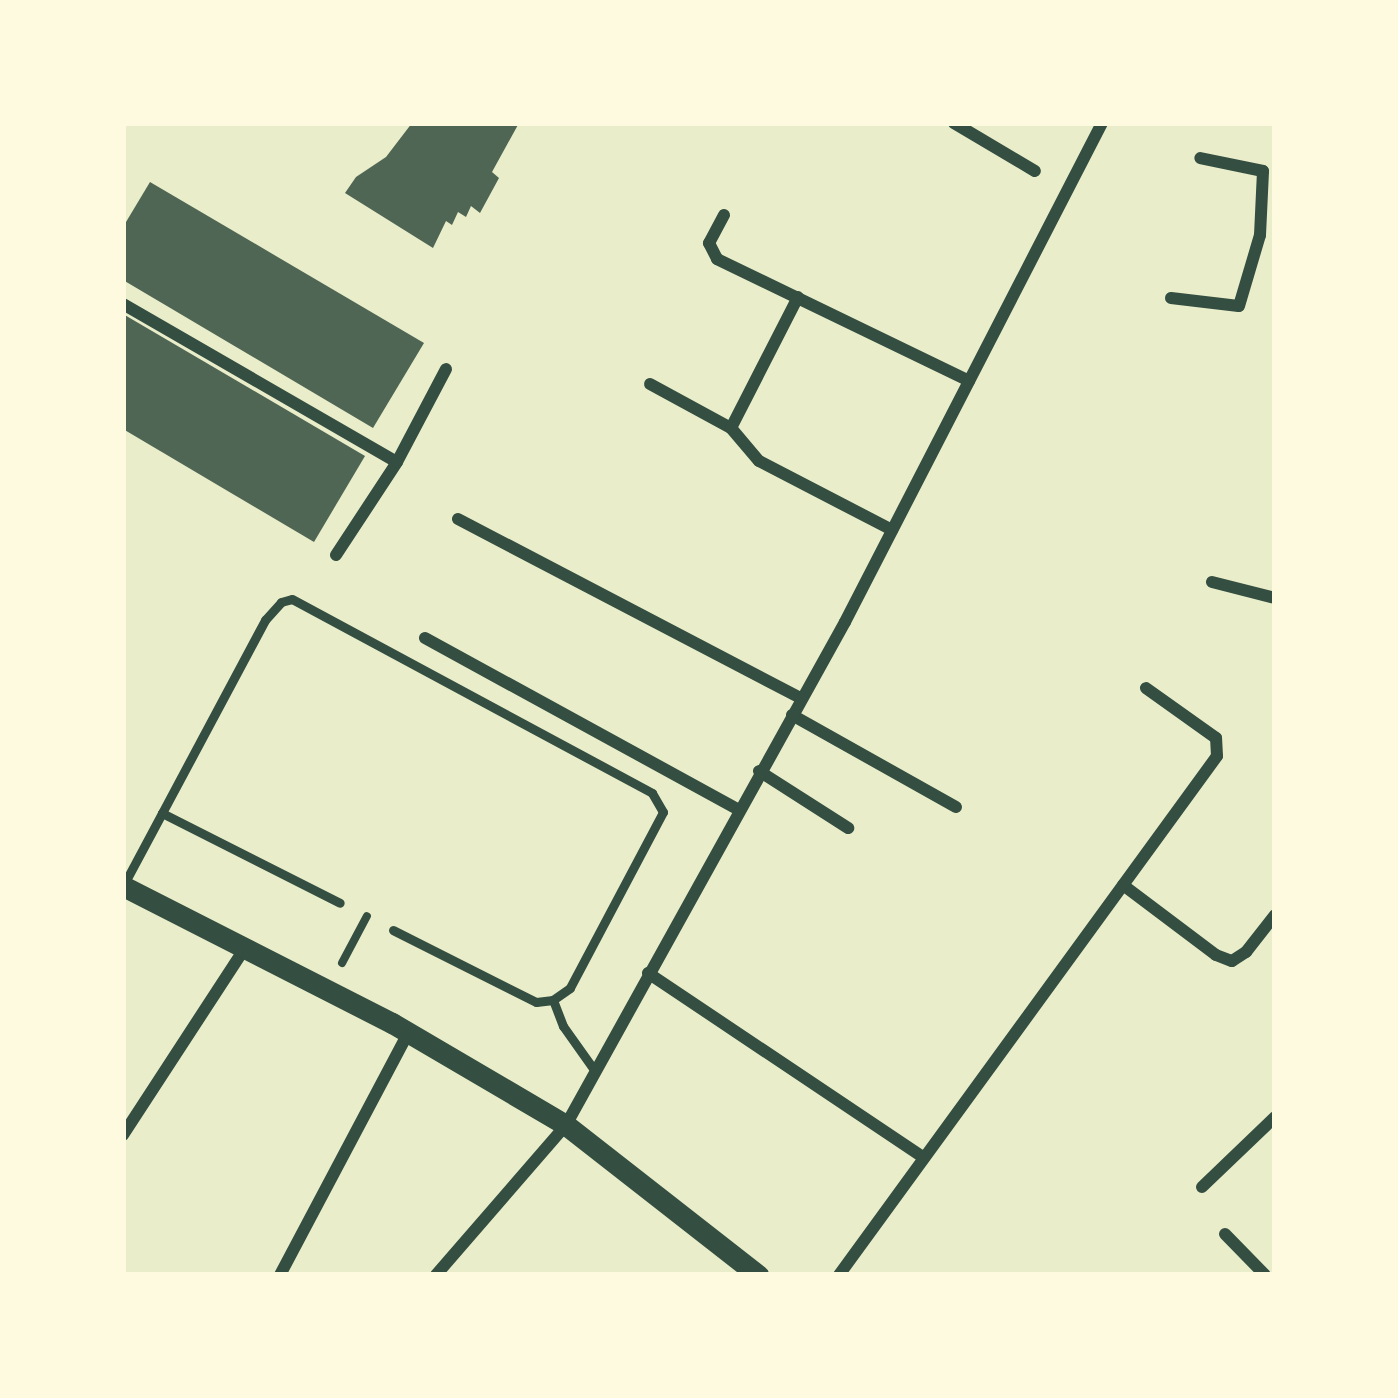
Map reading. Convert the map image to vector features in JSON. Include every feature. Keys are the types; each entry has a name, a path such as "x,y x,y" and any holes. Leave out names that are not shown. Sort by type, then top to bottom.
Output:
{"street":[{"path":"955,123 1035,170"},
{"path":"436,1275 566,1125 892,530 1102,123"},
{"path":"1171,298 1239,306 1268,237 1263,171 1200,158"},
{"path":"724,215 709,243 712,254 969,381"},
{"path":"731,428 798,297"},
{"path":"123,304 397,462"},
{"path":"336,555 397,462 446,369"},
{"path":"650,384 731,428 759,461 892,530"},
{"path":"458,520 801,698"},
{"path":"1212,582 1275,598"},
{"path":"425,638 737,809"},
{"path":"839,1275 1220,749 1208,730 1146,688"},
{"path":"792,715 956,807"},
{"path":"759,772 848,828"},
{"path":"1123,885 1216,956 1232,961 1246,952 1275,915"},
{"path":"123,886 408,1033 566,1125 758,1275"},
{"path":"123,1135 245,948"},
{"path":"648,973 924,1158"},
{"path":"280,1275 408,1033"},
{"path":"1202,1187 1275,1117"},
{"path":"1225,1234 1265,1275"}],"lane":[{"path":"123,886 265,620 281,602 292,599 658,801 662,822 570,988 553,1000 536,1002 393,930"},
{"path":"162,813 340,903"},
{"path":"553,1000 563,1026 595,1072"}],"path":[{"path":"352,944 367,916"}],"building":[{"path":"412,123 519,123 492,172 499,178 480,213 471,206 466,217 458,212 452,225 446,221 433,248 345,193 356,177 386,157"},
{"path":"150,182 424,343 373,428 123,280 123,227"},
{"path":"123,314 365,456 314,542 123,429"}]}
